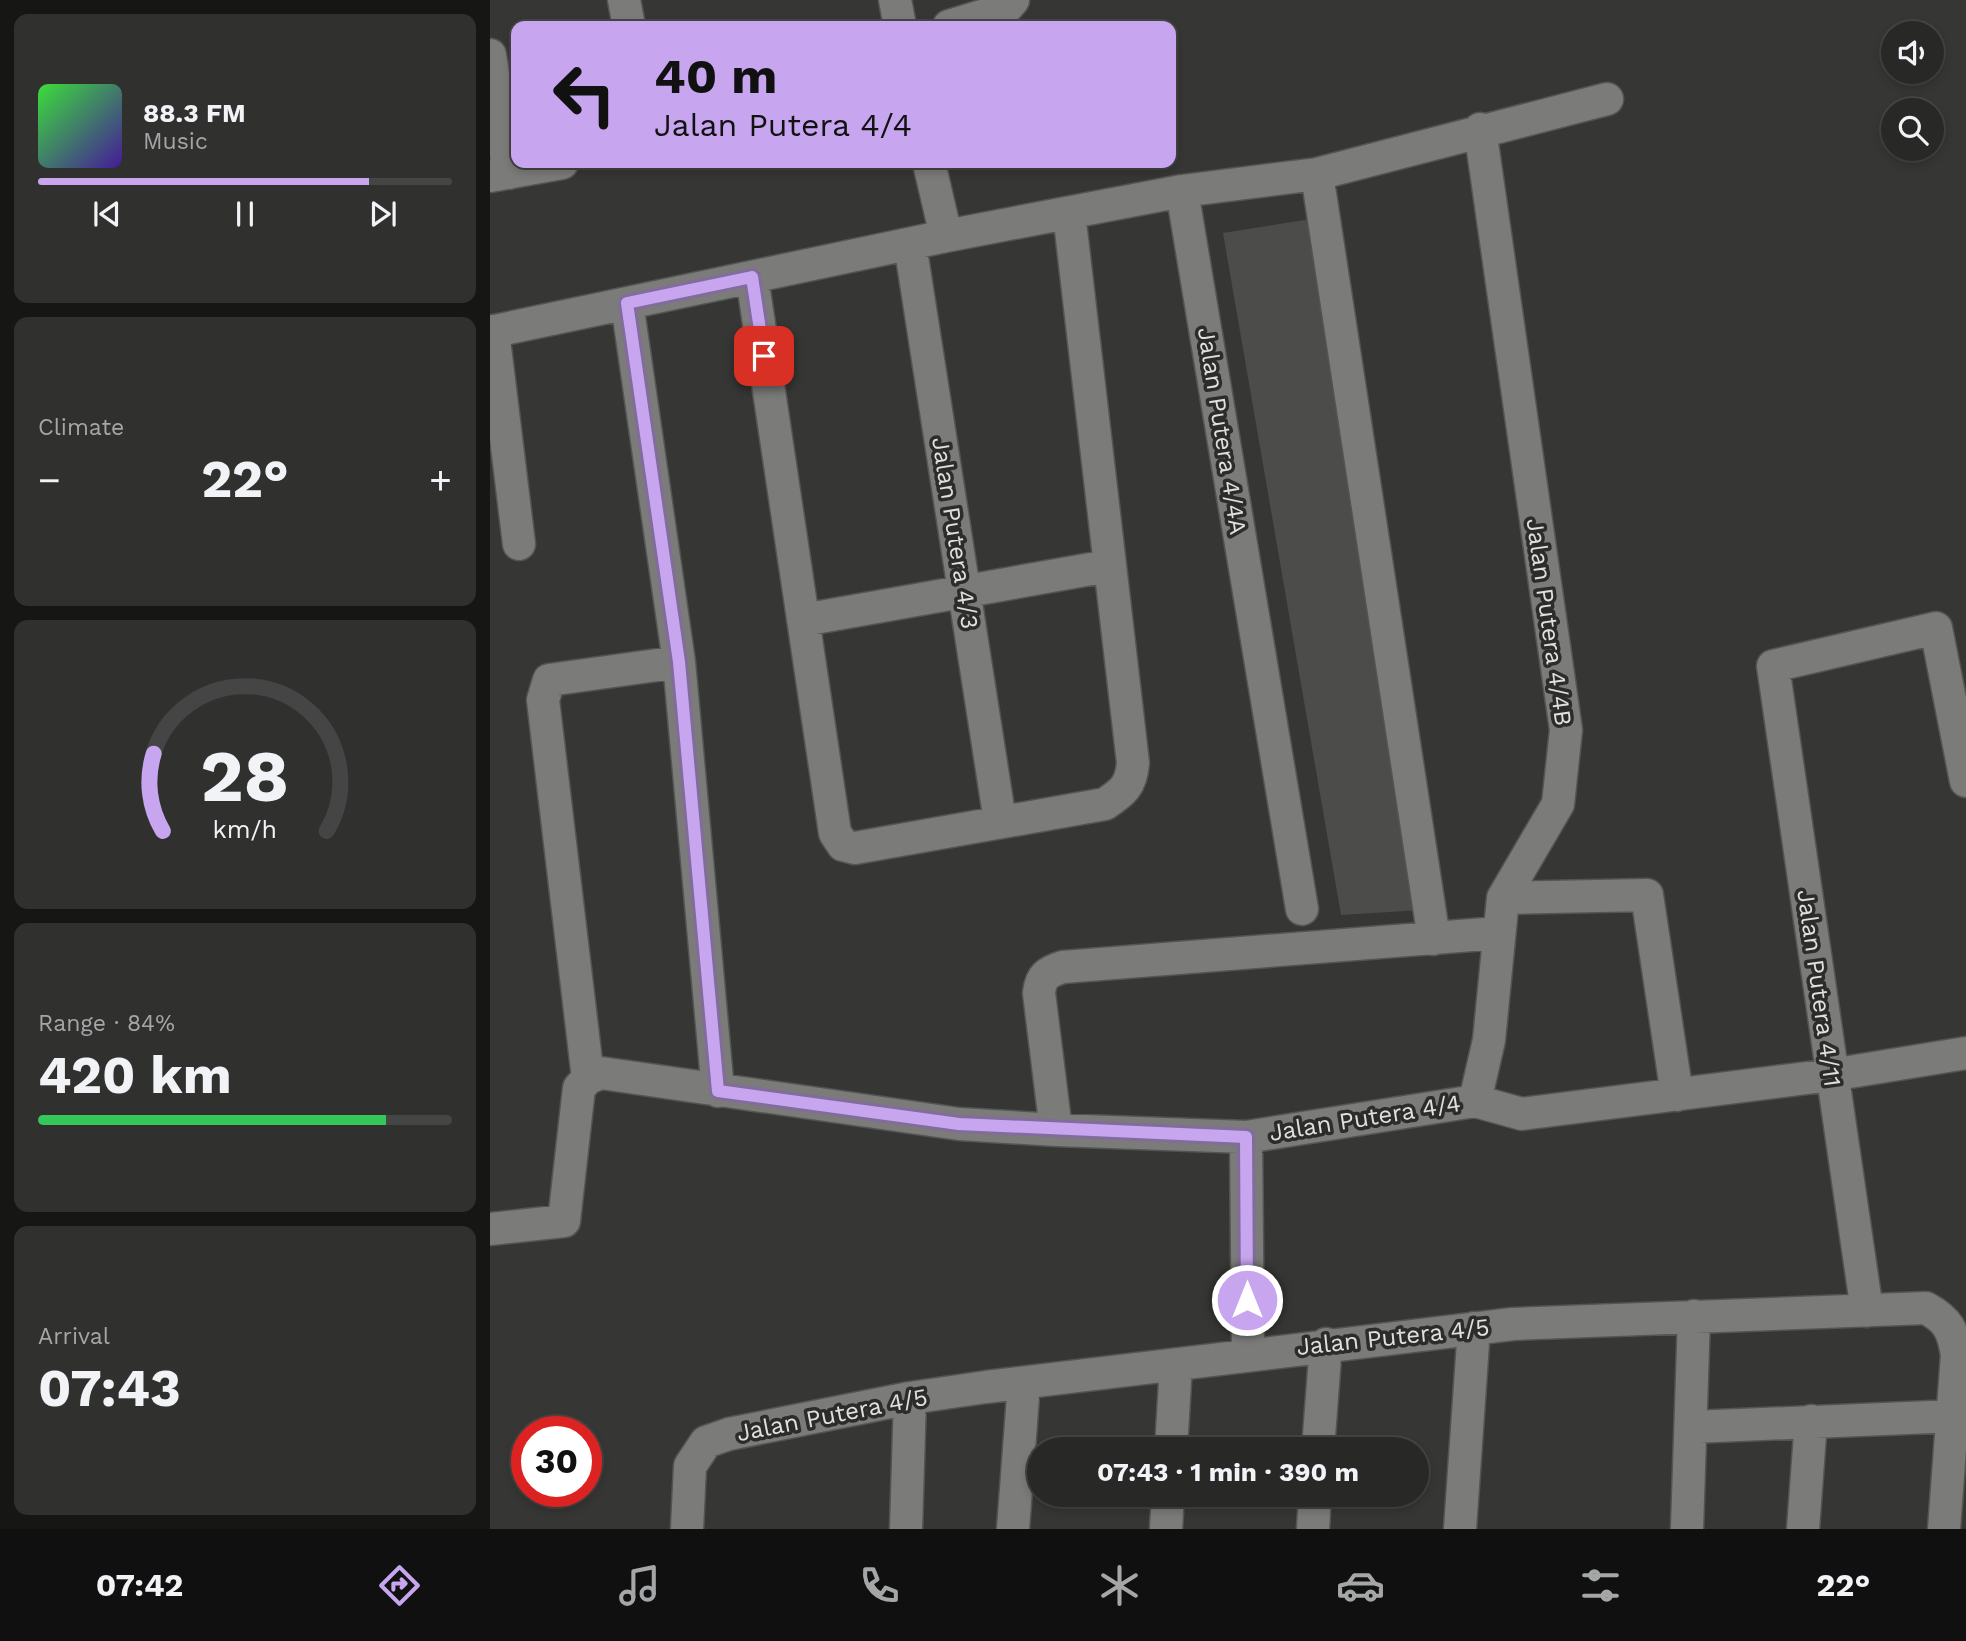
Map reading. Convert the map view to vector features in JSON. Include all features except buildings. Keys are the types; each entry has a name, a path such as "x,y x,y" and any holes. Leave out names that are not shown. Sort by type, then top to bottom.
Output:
{"street":[{"path":"624,0 628,21"},
{"path":"895,0 899,21"},
{"path":"965,21 1005,9 1013,0"},
{"path":"490,55 499,174 533,168"},
{"path":"519,544 492,331 1069,212 1182,191 1317,174 1480,129 1606,99"},
{"name":"Jalan Putera 4/4B","path":"1475,1101 1489,1040 1503,898 1558,804 1566,730 1480,129"},
{"path":"930,168 946,236"},
{"path":"1317,174 1434,939"},
{"name":"Jalan Putera 4/4A","path":"1182,191 1302,909"},
{"path":"752,277 835,833 844,845 855,848 1105,804 1125,791 1132,777 1133,763 1108,566 1069,212"},
{"name":"Jalan Putera 4/3","path":"910,244 1000,821"},
{"path":"627,303 679,662 718,1091"},
{"path":"803,620 1108,566"},
{"name":"Jalan Putera 4/11","path":"1867,1311 1773,666 1936,628 1966,781"},
{"path":"490,1229 564,1220 579,1088 589,1078 542,700 548,680 679,662"},
{"path":"1503,898 1647,895 1677,1095"},
{"path":"1056,1130 1039,993 1041,979 1048,972 1063,967 1498,933"},
{"path":"1475,1101 1522,1114 1831,1075 1966,1053"},
{"name":"Jalan Putera 4/4","path":"589,1078 608,1072 718,1091 959,1124 1246,1137 1475,1101"},
{"path":"1246,1137 1248,1354"},
{"name":"Jalan Putera 4/5","path":"687,1529 690,1466 706,1442 729,1434 910,1398 1326,1344 1474,1328 1694,1316 1926,1308 1942,1317 1953,1331 1957,1355 1955,1416"},
{"path":"1687,1529 1694,1316"},
{"path":"1460,1529 1474,1328"},
{"path":"1319,1437 1326,1344"},
{"path":"1172,1437 1176,1365"},
{"path":"1013,1529 1024,1383"},
{"path":"905,1529 910,1398"},
{"path":"1692,1427 1955,1416 1944,1529"},
{"path":"1803,1529 1811,1421"},
{"path":"1166,1529 1167,1507"},
{"path":"1313,1529 1314,1507"}],"route":[{"path":"764,356 752,277 627,303 679,662 718,1091 959,1124 1246,1137 1247,1300"}]}
